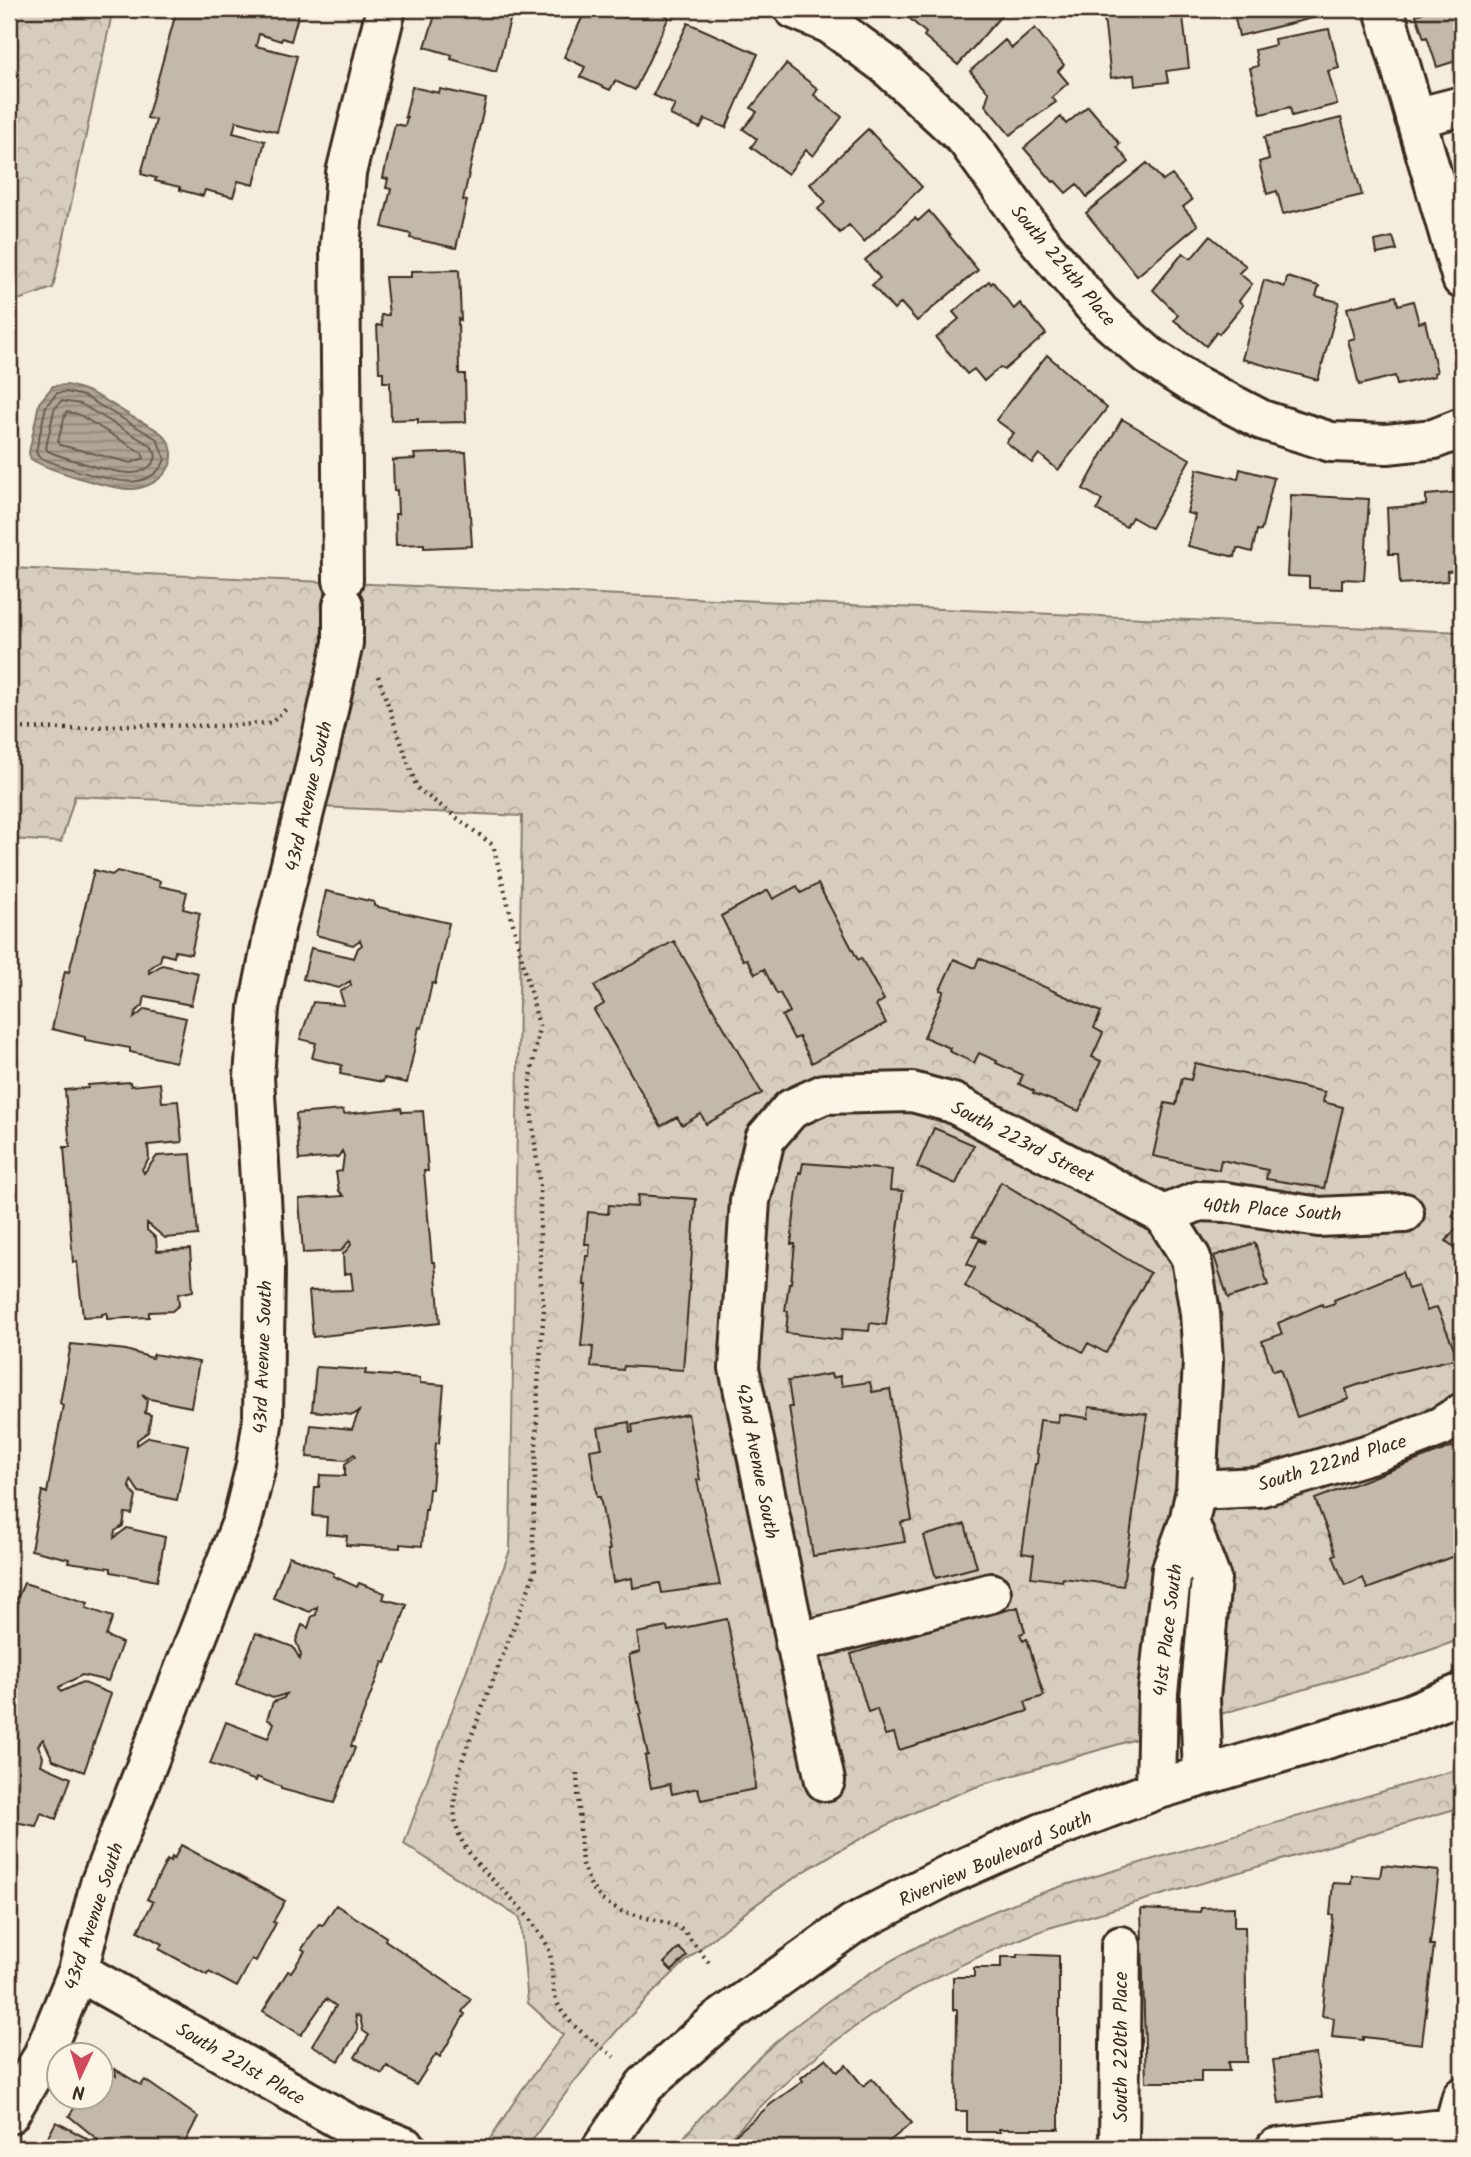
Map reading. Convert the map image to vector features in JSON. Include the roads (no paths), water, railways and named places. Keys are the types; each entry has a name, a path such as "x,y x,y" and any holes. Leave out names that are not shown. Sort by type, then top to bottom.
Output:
{"street":[{"name":"43rd Avenue South","path":"9,2114 43,2058 78,1971 100,1884 242,1522 256,1465 263,1418 265,1267 254,1077 259,1009 274,932 316,768 343,643 340,247 346,173 386,9"},
{"name":"South 224th Place","path":"794,9 830,24 886,65 966,139 1037,238 1100,313 1149,356 1191,383 1262,420 1331,442 1387,443 1434,439 1462,428"},
{"path":"1384,9 1462,279"},
{"path":"1415,118 1462,106"},
{"name":"South 223rd Street","path":"765,1139 791,1109 824,1094 912,1092 953,1103 1164,1216"},
{"name":"42nd Avenue South","path":"765,1139 750,1201 739,1368 825,1781"},
{"name":"40th Place South","path":"1164,1216 1199,1201 1226,1202 1319,1217 1404,1213"},
{"path":"1164,1216 1191,1258 1200,1313 1203,1362 1193,1506"},
{"name":"South 222nd Place","path":"1193,1506 1376,1452 1440,1427 1462,1413"},
{"name":"41st Place South","path":"1193,1506 1211,1579 1200,1698 1203,1776"},
{"name":"41st Place South","path":"1156,1790 1158,1692 1172,1569 1193,1506"},
{"path":"795,1643 991,1593"},
{"name":"Riverview Boulevard South","path":"602,2148 646,2085 715,2023 853,1923 948,1875 1042,1833 1156,1790 1410,1714 1462,1693"},
{"name":"South 220th Place","path":"1119,2148 1121,1946"},
{"name":"South 221st Place","path":"78,1971 350,2125 407,2148"},
{"path":"1276,2148 1454,2124"}],"water":[{"path":"67,385 100,397 162,434 172,452 171,461 161,477 143,487 124,488 65,474 31,459 29,453 39,403 53,386"}]}
